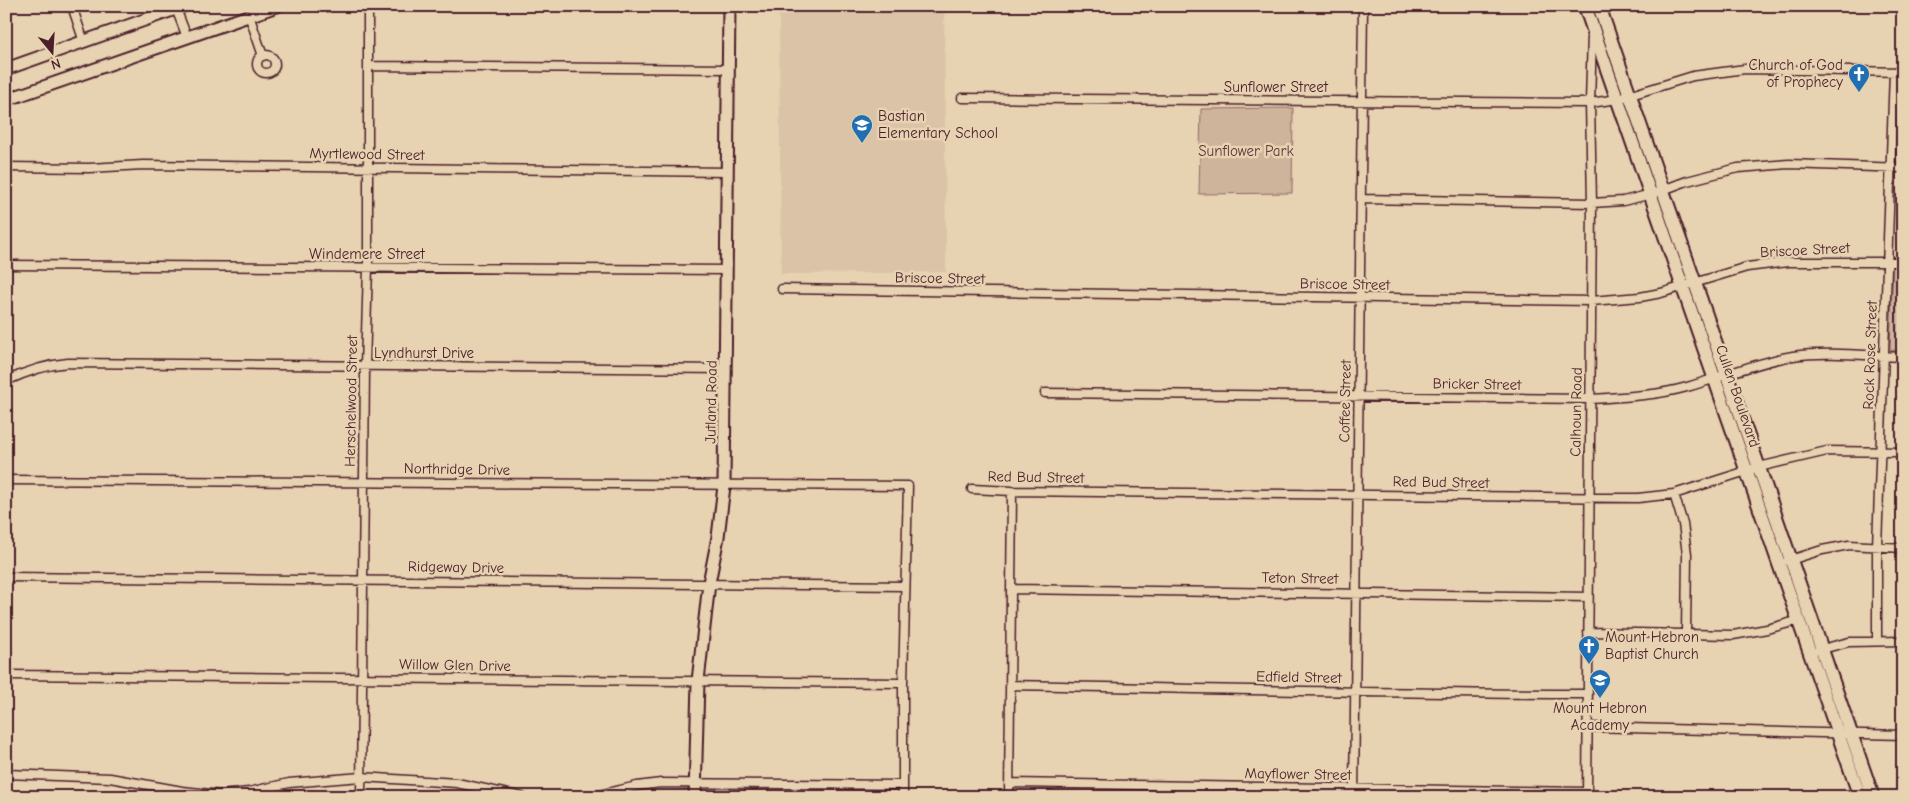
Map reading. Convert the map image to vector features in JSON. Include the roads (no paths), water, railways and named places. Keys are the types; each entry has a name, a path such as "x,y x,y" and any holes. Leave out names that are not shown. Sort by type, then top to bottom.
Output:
{"main road":[{"name":"Cullen Boulevard","path":"1585,6 1618,99 1696,282 1760,466 1785,562"},
{"name":"Cullen Boulevard","path":"1600,6 1630,95 1683,286 1714,378 1747,471 1785,562 1817,650 1852,734 1873,797"},
{"name":"Cullen Boulevard","path":"1817,650 1838,734 1860,797"}],"street":[{"path":"72,6 84,42"},
{"path":"6,100 278,6"},
{"name":"Herschelwood Street","path":"361,797 365,366 368,268 368,6"},
{"name":"Jutland Road","path":"695,797 698,681 709,583 718,537 724,486 729,6"},
{"name":"Coffee Street","path":"1354,793 1361,101 1364,6"},
{"path":"6,69 178,7 187,37"},
{"path":"249,15 262,56"},
{"name":"Calhoun Road","path":"1586,794 1592,27"},
{"path":"368,66 729,69"},
{"path":"1630,95 1693,76 1746,69 1903,72"},
{"name":"Rock Rose Street","path":"1877,640 1877,547 1894,72"},
{"name":"Sunflower Street","path":"962,98 1590,104 1630,95"},
{"path":"1361,199 1592,203 1623,201 1738,168 1789,164 1903,168"},
{"name":"Myrtlewood Street","path":"6,168 89,168 153,165 728,172"},
{"name":"Briscoe Street","path":"782,289 1591,301 1640,297 1747,267 1788,262 1903,262"},
{"name":"Windemere Street","path":"6,265 727,270"},
{"name":"Bricker Street","path":"1045,393 1590,399 1665,393 1761,363 1794,356 1903,357"},
{"name":"Lyndhurst Drive","path":"6,381 27,370 50,364 68,363 726,369"},
{"name":"Red Bud Street","path":"972,490 1638,498 1674,494 1760,466 1827,452 1903,452"},
{"name":"Northridge Drive","path":"6,480 908,486 905,586"},
{"path":"1009,797 1012,491"},
{"path":"1674,494 1683,524 1687,554 1686,634"},
{"path":"1785,562 1822,550 1849,545 1903,548"},
{"name":"Ridgeway Drive","path":"6,577 905,586"},
{"path":"903,797 905,586"},
{"name":"Teton Street","path":"1012,589 1588,597"},
{"path":"1588,632 1733,635 1767,629 1805,618"},
{"path":"1817,650 1849,642 1903,641"},
{"name":"Willow Glen Drive","path":"6,674 904,683"},
{"name":"Edfield Street","path":"1010,685 1355,691 1414,694 1588,694"},
{"path":"1588,727 1903,736"},
{"path":"6,774 110,778 182,791 222,795 249,792 289,783 361,777 456,783 522,797"},
{"path":"590,797 661,782 903,785"},
{"name":"Mayflower Street","path":"1009,783 1354,793 1586,794"}],"place":[{"name":"Church of God of Prophecy","path":"1859,93"},
{"name":"Bastian Elementary School","path":"862,144"},
{"name":"Mount Hebron Baptist Church","path":"1589,665"},
{"name":"Mount Hebron Academy","path":"1600,699"}],"park label":[{"name":"Sunflower Park","path":"1246,151"}]}
